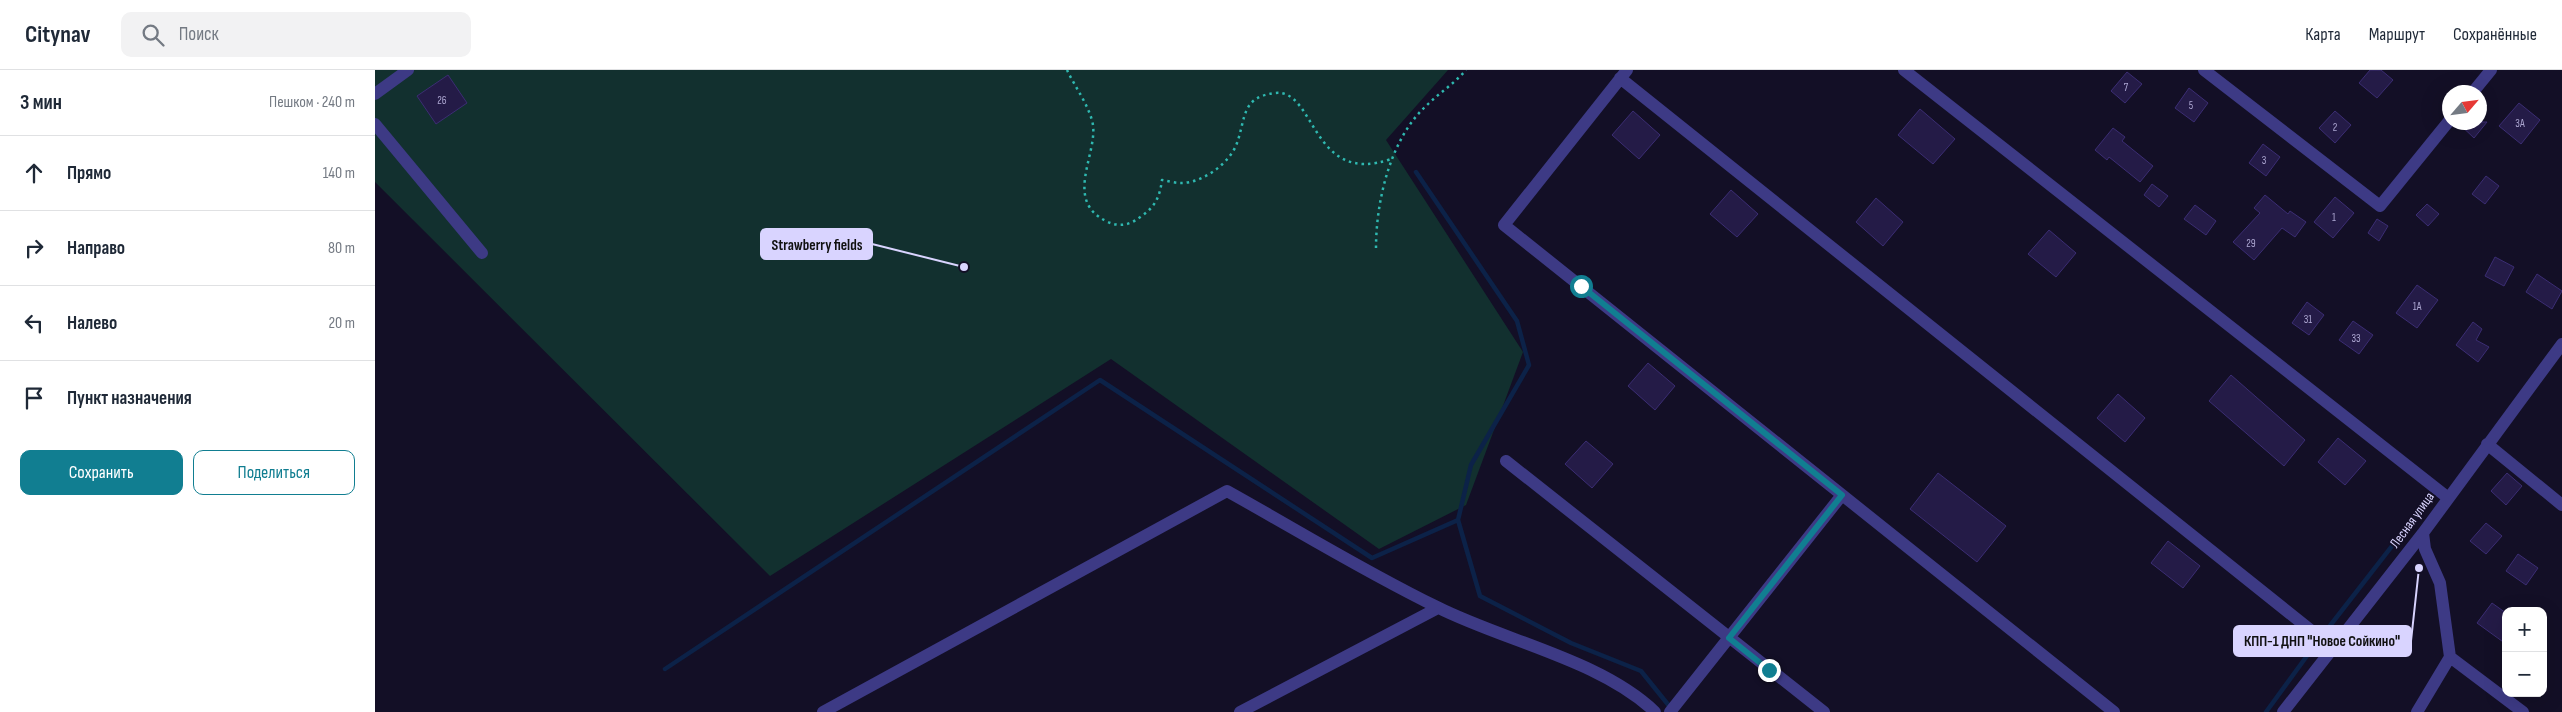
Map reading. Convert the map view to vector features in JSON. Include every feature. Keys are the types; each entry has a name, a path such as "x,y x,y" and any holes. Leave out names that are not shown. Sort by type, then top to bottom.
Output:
{"street":[{"path":"375,94 408,70"},
{"path":"1903,70 2447,497"},
{"path":"2204,70 2380,206 2442,130"},
{"path":"2479,85 2491,70"},
{"path":"2114,712 1504,225 1624,74 2333,648"},
{"path":"375,124 482,253"},
{"name":"Лесная улица","path":"2283,712 2423,533 2447,497 2562,344"},
{"path":"2487,444 2562,505"},
{"path":"1506,461 1824,712"},
{"path":"823,712 1227,491 1438,608 1610,679 1644,701 1655,712"},
{"path":"1670,712 1842,495"},
{"path":"2417,712 2450,657 2440,583 2425,548 2423,533"},
{"path":"1241,712 1438,608"},
{"path":"2450,657 2523,712"}],"path":[{"path":"1067,70 1093,125 1084,180 1085,193 1091,207 1102,219 1116,226 1129,224 1151,209 1161,192 1162,180 1180,183 1194,181 1216,169 1233,152 1243,115 1249,105 1266,94 1278,93 1295,100 1327,147 1352,163 1376,164 1391,159"},
{"path":"1376,248 1376,231 1383,182 1391,159 1414,120 1425,106 1451,86 1466,70"}],"green space":[{"path":"375,70 1448,70 1386,140 1523,352 1466,505 1379,549 1111,359 770,576 375,182"}],"building":[{"path":"2370,70 2381,70 2393,80 2377,98 2359,83"},
{"path":"2127,72 2142,84 2125,103 2111,91"},
{"path":"448,75 467,103 436,124 417,96"},
{"path":"2189,88 2208,103 2194,122 2175,108"},
{"path":"2519,103 2540,120 2521,144 2499,126"},
{"path":"1920,109 1955,139 1933,164 1898,135"},
{"path":"1633,111 1660,135 1639,159 1612,135"},
{"path":"2335,111 2351,125 2335,143 2319,128"},
{"path":"2113,128 2125,137 2122,141 2153,166 2140,182 2109,157 2107,160 2095,150"},
{"path":"2466,130 2480,130 2474,138"},
{"path":"2263,144 2280,157 2266,176 2249,163"},
{"path":"2486,176 2499,186 2485,204 2472,194"},
{"path":"2152,184 2168,196 2159,207 2144,195"},
{"path":"1731,190 1758,214 1737,237 1710,214"},
{"path":"2265,195 2288,214 2290,211 2306,222 2295,237 2282,228 2254,260 2233,242 2260,213 2254,208"},
{"path":"2335,197 2354,213 2333,238 2314,222"},
{"path":"1876,198 1903,222 1883,246 1856,222"},
{"path":"2427,204 2439,214 2428,226 2416,215"},
{"path":"2195,205 2216,221 2206,235 2184,219"},
{"path":"2377,219 2388,226 2379,241 2368,233"},
{"path":"2049,230 2076,253 2056,277 2028,254"},
{"path":"2495,257 2514,267 2504,286 2485,276"},
{"path":"2537,274 2562,291 2552,309 2526,292"},
{"path":"2417,285 2438,300 2417,328 2396,313"},
{"path":"2307,302 2324,315 2309,335 2292,323"},
{"path":"2353,321 2373,335 2359,354 2339,340"},
{"path":"2473,322 2482,329 2476,340 2489,347 2478,362 2456,345"},
{"path":"1648,363 1675,386 1655,410 1628,386"},
{"path":"2231,375 2305,440 2284,466 2209,401"},
{"path":"2118,394 2145,418 2125,442 2097,418"},
{"path":"2338,438 2366,461 2345,485 2318,462"},
{"path":"1586,441 1613,464 1592,488 1565,464"},
{"path":"1938,473 2006,526 1977,562 1910,509"},
{"path":"2507,473 2522,486 2506,505 2491,491"},
{"path":"2486,523 2502,536 2486,554 2470,541"},
{"path":"2168,541 2200,566 2183,588 2151,563"},
{"path":"2518,554 2538,568 2526,585 2506,571"},
{"path":"2492,603 2502,610 2502,641 2477,623"}],"waterway":[{"path":"1416,172 1517,321 1529,365 1471,465 1458,520 1480,596 1571,643 1641,671 1670,707"},
{"path":"665,669 1100,380 1372,558 1458,520"},
{"path":"2329,627 2427,501"},
{"path":"2266,712 2312,649"}],"place":[{"name":"Strawberry fields","path":"964,267"},
{"name":"КПП-1 ДНП \"Новое Сойкино\"","path":"2419,568"}],"route":[{"path":"1581,286 1842,495 1729,638 1769,670"}]}
